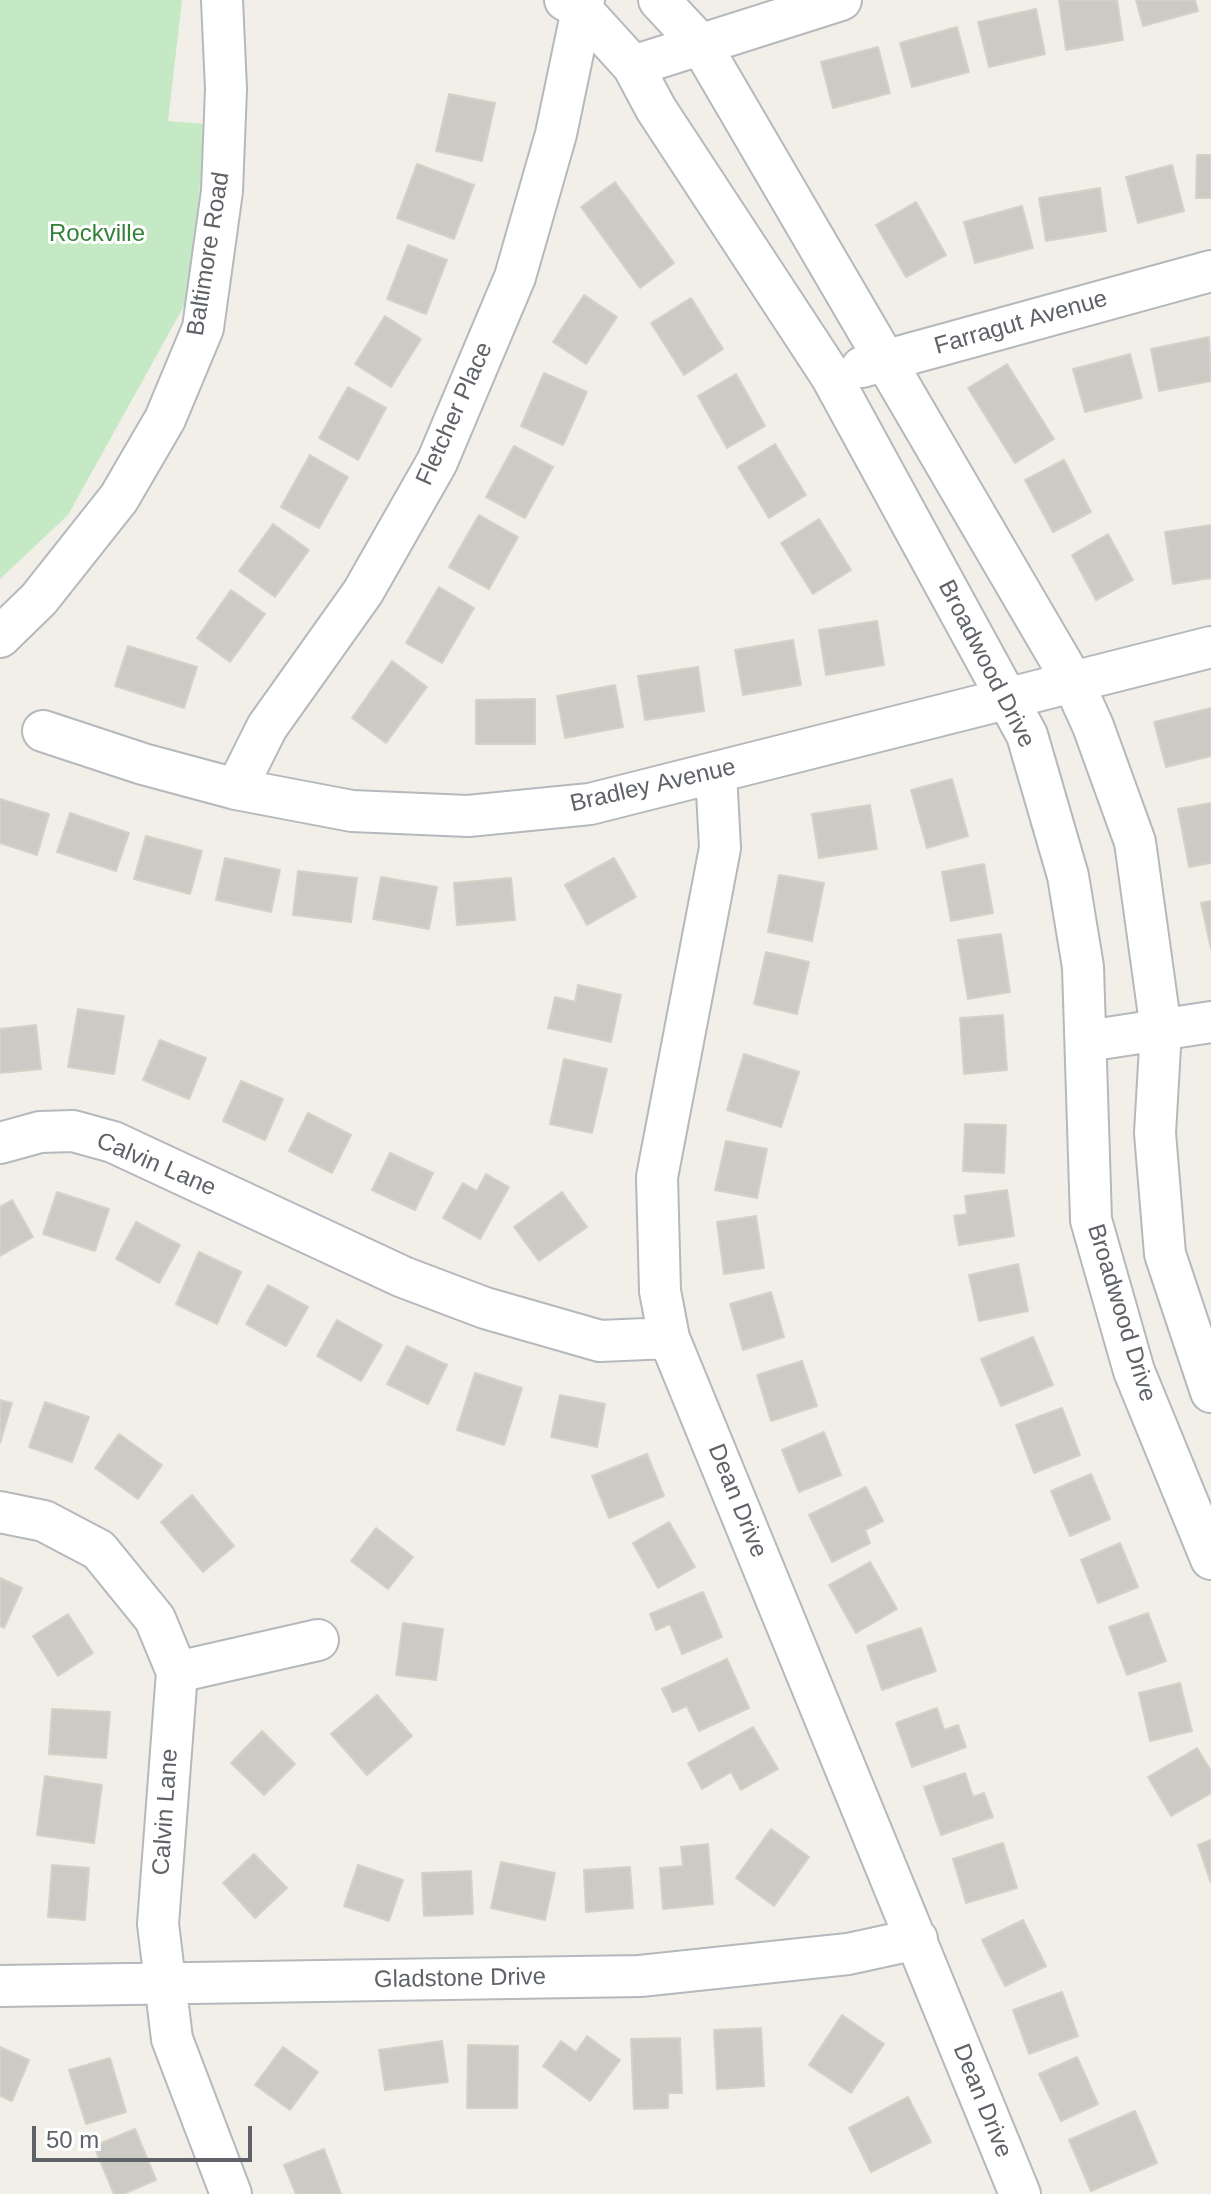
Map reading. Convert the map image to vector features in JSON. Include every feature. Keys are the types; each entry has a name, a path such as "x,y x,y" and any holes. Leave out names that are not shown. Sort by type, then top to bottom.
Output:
{"street":[{"name":"Baltimore Road","path":"0,637 39,599 119,498 165,419 203,328 222,191 226,89 222,0"},
{"path":"659,0 701,45 1073,682 1093,726 1135,842 1161,1030 1155,1133 1165,1254 1211,1392"},
{"path":"633,66 841,0"},
{"name":"Broadwood Drive","path":"577,3 633,66 656,109 831,376 1027,735 1068,876 1083,967 1091,1220 1134,1371 1211,1559"},
{"name":"Fletcher Place","path":"236,789 267,727 363,592 437,462 515,277 556,134 577,3"},
{"name":"Farragut Avenue","path":"831,376 1211,271"},
{"name":"Bradley Avenue","path":"43,731 143,764 236,789 352,811 468,816 590,804 1211,647"},
{"name":"Dean Drive","path":"716,773 720,848 657,1177 660,1291 669,1338 1020,2194"},
{"path":"1087,1041 1211,1022"},
{"name":"Calvin Lane","path":"0,1143 40,1132 73,1131 113,1142 403,1277 485,1308 600,1341 669,1338"},
{"name":"Calvin Lane","path":"0,1512 44,1521 99,1550 155,1619 177,1672 158,1924 172,2039 231,2194"},
{"path":"177,1672 318,1640"},
{"name":"Gladstone Drive","path":"0,1986 640,1976 848,1954 917,1939"}],"green space":[{"name":"Rockville","path":"0,0 182,0 168,121 206,124 189,297 68,515 0,579"}],"building":[{"path":"1059,0 1117,0 1123,40 1066,50"},
{"path":"1136,0 1195,0 1198,11 1143,26"},
{"path":"1036,9 1045,54 989,67 978,22"},
{"path":"957,27 969,72 912,87 900,43"},
{"path":"878,47 890,93 833,108 821,62"},
{"path":"449,94 495,103 482,161 436,151"},
{"path":"1197,155 1211,155 1211,198 1196,198"},
{"path":"417,164 474,185 454,239 397,218"},
{"path":"1172,165 1184,211 1138,223 1126,177"},
{"path":"615,182 674,263 640,288 581,207"},
{"path":"1100,188 1106,231 1046,241 1039,198"},
{"path":"916,202 946,255 906,277 876,225"},
{"path":"1022,206 1033,248 975,263 964,222"},
{"path":"408,245 447,260 426,314 387,299"},
{"path":"584,295 617,317 586,364 553,342"},
{"path":"691,298 723,349 684,375 651,323"},
{"path":"385,316 421,339 391,387 355,364"},
{"path":"1209,337 1211,381 1159,391 1151,349"},
{"path":"1130,354 1142,398 1085,412 1073,369"},
{"path":"1007,364 1054,439 1015,463 968,388"},
{"path":"544,373 587,392 563,445 521,426"},
{"path":"736,374 765,426 727,448 698,396"},
{"path":"348,387 386,408 358,460 319,438"},
{"path":"775,444 806,495 769,518 738,467"},
{"path":"514,446 553,467 525,518 486,497"},
{"path":"310,455 348,477 319,528 281,507"},
{"path":"1064,460 1091,512 1053,532 1025,480"},
{"path":"479,515 518,537 489,589 449,567"},
{"path":"819,519 851,570 813,594 781,543"},
{"path":"273,524 309,550 275,597 239,571"},
{"path":"1211,525 1211,578 1173,584 1165,532"},
{"path":"1108,534 1133,580 1096,600 1072,555"},
{"path":"439,587 474,608 442,663 406,643"},
{"path":"231,590 265,614 230,662 197,638"},
{"path":"877,621 884,665 826,675 819,630"},
{"path":"793,640 801,685 743,695 735,650"},
{"path":"128,646 197,667 184,708 115,686"},
{"path":"392,661 427,687 386,743 352,718"},
{"path":"698,667 704,711 645,720 638,676"},
{"path":"615,685 623,727 565,738 557,696"},
{"path":"535,699 535,744 476,744 476,700"},
{"path":"1211,708 1211,756 1166,767 1154,722"},
{"path":"952,779 968,836 927,848 911,790"},
{"path":"0,799 49,814 37,855 0,843"},
{"path":"1211,803 1211,863 1189,867 1178,809"},
{"path":"870,805 877,849 819,858 812,814"},
{"path":"70,813 129,833 116,871 57,852"},
{"path":"146,836 202,851 190,894 134,879"},
{"path":"225,858 280,870 271,912 216,900"},
{"path":"614,858 636,897 587,925 565,885"},
{"path":"984,864 993,913 951,921 942,872"},
{"path":"298,871 357,878 351,922 293,915"},
{"path":"779,875 824,883 812,941 768,932"},
{"path":"381,877 437,887 429,929 373,919"},
{"path":"511,878 515,920 457,925 454,883"},
{"path":"1211,901 1211,949 1201,903"},
{"path":"1001,934 1010,992 968,999 958,940"},
{"path":"766,952 809,962 797,1014 754,1004"},
{"path":"578,985 621,995 611,1042 548,1028 555,997 575,1002"},
{"path":"78,1009 124,1016 114,1074 68,1067"},
{"path":"1003,1015 1007,1070 964,1074 960,1018"},
{"path":"36,1025 41,1069 0,1073 0,1029"},
{"path":"160,1040 206,1058 189,1099 143,1080"},
{"path":"744,1054 799,1072 781,1127 727,1110"},
{"path":"564,1059 607,1069 592,1133 550,1124"},
{"path":"241,1081 283,1099 265,1140 223,1121"},
{"path":"308,1113 351,1135 332,1173 289,1151"},
{"path":"965,1124 1006,1125 1004,1173 963,1171"},
{"path":"726,1141 767,1149 757,1198 715,1190"},
{"path":"390,1153 433,1173 415,1210 372,1190"},
{"path":"486,1174 509,1187 480,1239 443,1218 463,1183 477,1191"},
{"path":"1007,1190 1014,1236 959,1245 954,1216 967,1214 965,1196"},
{"path":"57,1192 109,1209 95,1251 43,1234"},
{"path":"562,1192 587,1227 539,1261 514,1227"},
{"path":"12,1200 33,1237 0,1256 0,1207"},
{"path":"756,1216 764,1268 724,1274 717,1222"},
{"path":"136,1222 180,1245 159,1283 116,1259"},
{"path":"199,1252 241,1272 217,1324 176,1304"},
{"path":"1018,1264 1028,1311 979,1321 969,1275"},
{"path":"268,1285 308,1307 286,1346 246,1324"},
{"path":"771,1292 784,1337 743,1350 730,1304"},
{"path":"337,1320 382,1345 361,1381 317,1356"},
{"path":"1033,1337 1053,1385 1001,1406 981,1359"},
{"path":"407,1346 447,1365 428,1404 387,1384"},
{"path":"802,1361 817,1406 771,1421 757,1375"},
{"path":"475,1373 522,1388 504,1445 457,1430"},
{"path":"560,1395 605,1404 597,1447 551,1437"},
{"path":"0,1400 12,1403 0,1443"},
{"path":"45,1402 89,1417 72,1462 29,1447"},
{"path":"1062,1408 1080,1455 1034,1473 1016,1425"},
{"path":"824,1432 841,1475 799,1492 782,1450"},
{"path":"119,1434 162,1465 138,1499 95,1468"},
{"path":"647,1454 664,1496 609,1518 592,1476"},
{"path":"1091,1474 1110,1519 1070,1536 1051,1491"},
{"path":"866,1487 883,1521 865,1530 870,1543 832,1562 809,1515"},
{"path":"192,1495 234,1546 203,1572 161,1522"},
{"path":"669,1522 695,1567 658,1588 633,1543"},
{"path":"376,1528 413,1557 388,1589 351,1561"},
{"path":"1120,1543 1138,1587 1098,1603 1081,1560"},
{"path":"870,1562 897,1609 856,1633 829,1585"},
{"path":"0,1578 22,1588 4,1628 0,1626"},
{"path":"703,1592 722,1637 682,1654 670,1624 656,1630 650,1614"},
{"path":"1148,1613 1166,1661 1127,1675 1109,1627"},
{"path":"68,1614 93,1653 58,1676 33,1636"},
{"path":"403,1623 443,1629 436,1680 396,1675"},
{"path":"921,1628 936,1671 882,1690 867,1646"},
{"path":"727,1659 749,1708 699,1731 687,1706 673,1712 662,1689"},
{"path":"1180,1683 1192,1731 1150,1741 1139,1693"},
{"path":"377,1695 412,1736 367,1775 331,1734"},
{"path":"937,1708 944,1730 958,1725 966,1747 912,1767 896,1723"},
{"path":"52,1709 110,1712 106,1758 49,1754"},
{"path":"753,1727 778,1769 741,1790 731,1772 702,1789 688,1763"},
{"path":"262,1731 295,1764 264,1795 231,1763"},
{"path":"1197,1748 1211,1771 1211,1793 1171,1816 1148,1777"},
{"path":"965,1773 973,1797 984,1793 993,1817 941,1835 924,1787"},
{"path":"45,1776 102,1785 94,1843 37,1835"},
{"path":"771,1829 809,1857 774,1906 736,1878"},
{"path":"1211,1840 1211,1883 1198,1845"},
{"path":"1003,1843 1017,1888 966,1903 953,1859"},
{"path":"708,1844 713,1904 663,1909 660,1868 683,1866 681,1847"},
{"path":"254,1854 287,1888 255,1918 223,1883"},
{"path":"501,1862 555,1873 545,1920 491,1908"},
{"path":"52,1865 89,1868 85,1920 48,1917"},
{"path":"358,1865 403,1880 389,1921 344,1906"},
{"path":"630,1867 633,1908 586,1912 584,1870"},
{"path":"471,1871 473,1914 424,1916 422,1873"},
{"path":"1023,1920 1046,1966 1005,1986 982,1940"},
{"path":"1062,1992 1078,2036 1029,2054 1013,2010"},
{"path":"842,2015 884,2044 851,2093 809,2065"},
{"path":"761,2028 764,2086 717,2089 714,2030"},
{"path":"587,2036 620,2060 590,2101 543,2066 561,2041 576,2052"},
{"path":"680,2038 682,2093 668,2093 668,2108 634,2109 631,2039"},
{"path":"442,2041 448,2082 385,2090 379,2050"},
{"path":"468,2045 518,2046 517,2108 467,2108"},
{"path":"0,2047 29,2060 12,2101 0,2096"},
{"path":"283,2047 318,2072 290,2110 255,2085"},
{"path":"1077,2057 1098,2104 1061,2121 1039,2074"},
{"path":"110,2058 126,2112 86,2124 69,2070"},
{"path":"908,2097 931,2142 871,2172 849,2128"},
{"path":"1135,2111 1157,2163 1091,2191 1069,2140"},
{"path":"135,2129 156,2180 123,2194 114,2194 94,2146"},
{"path":"324,2149 341,2194 296,2194 284,2165"}]}
